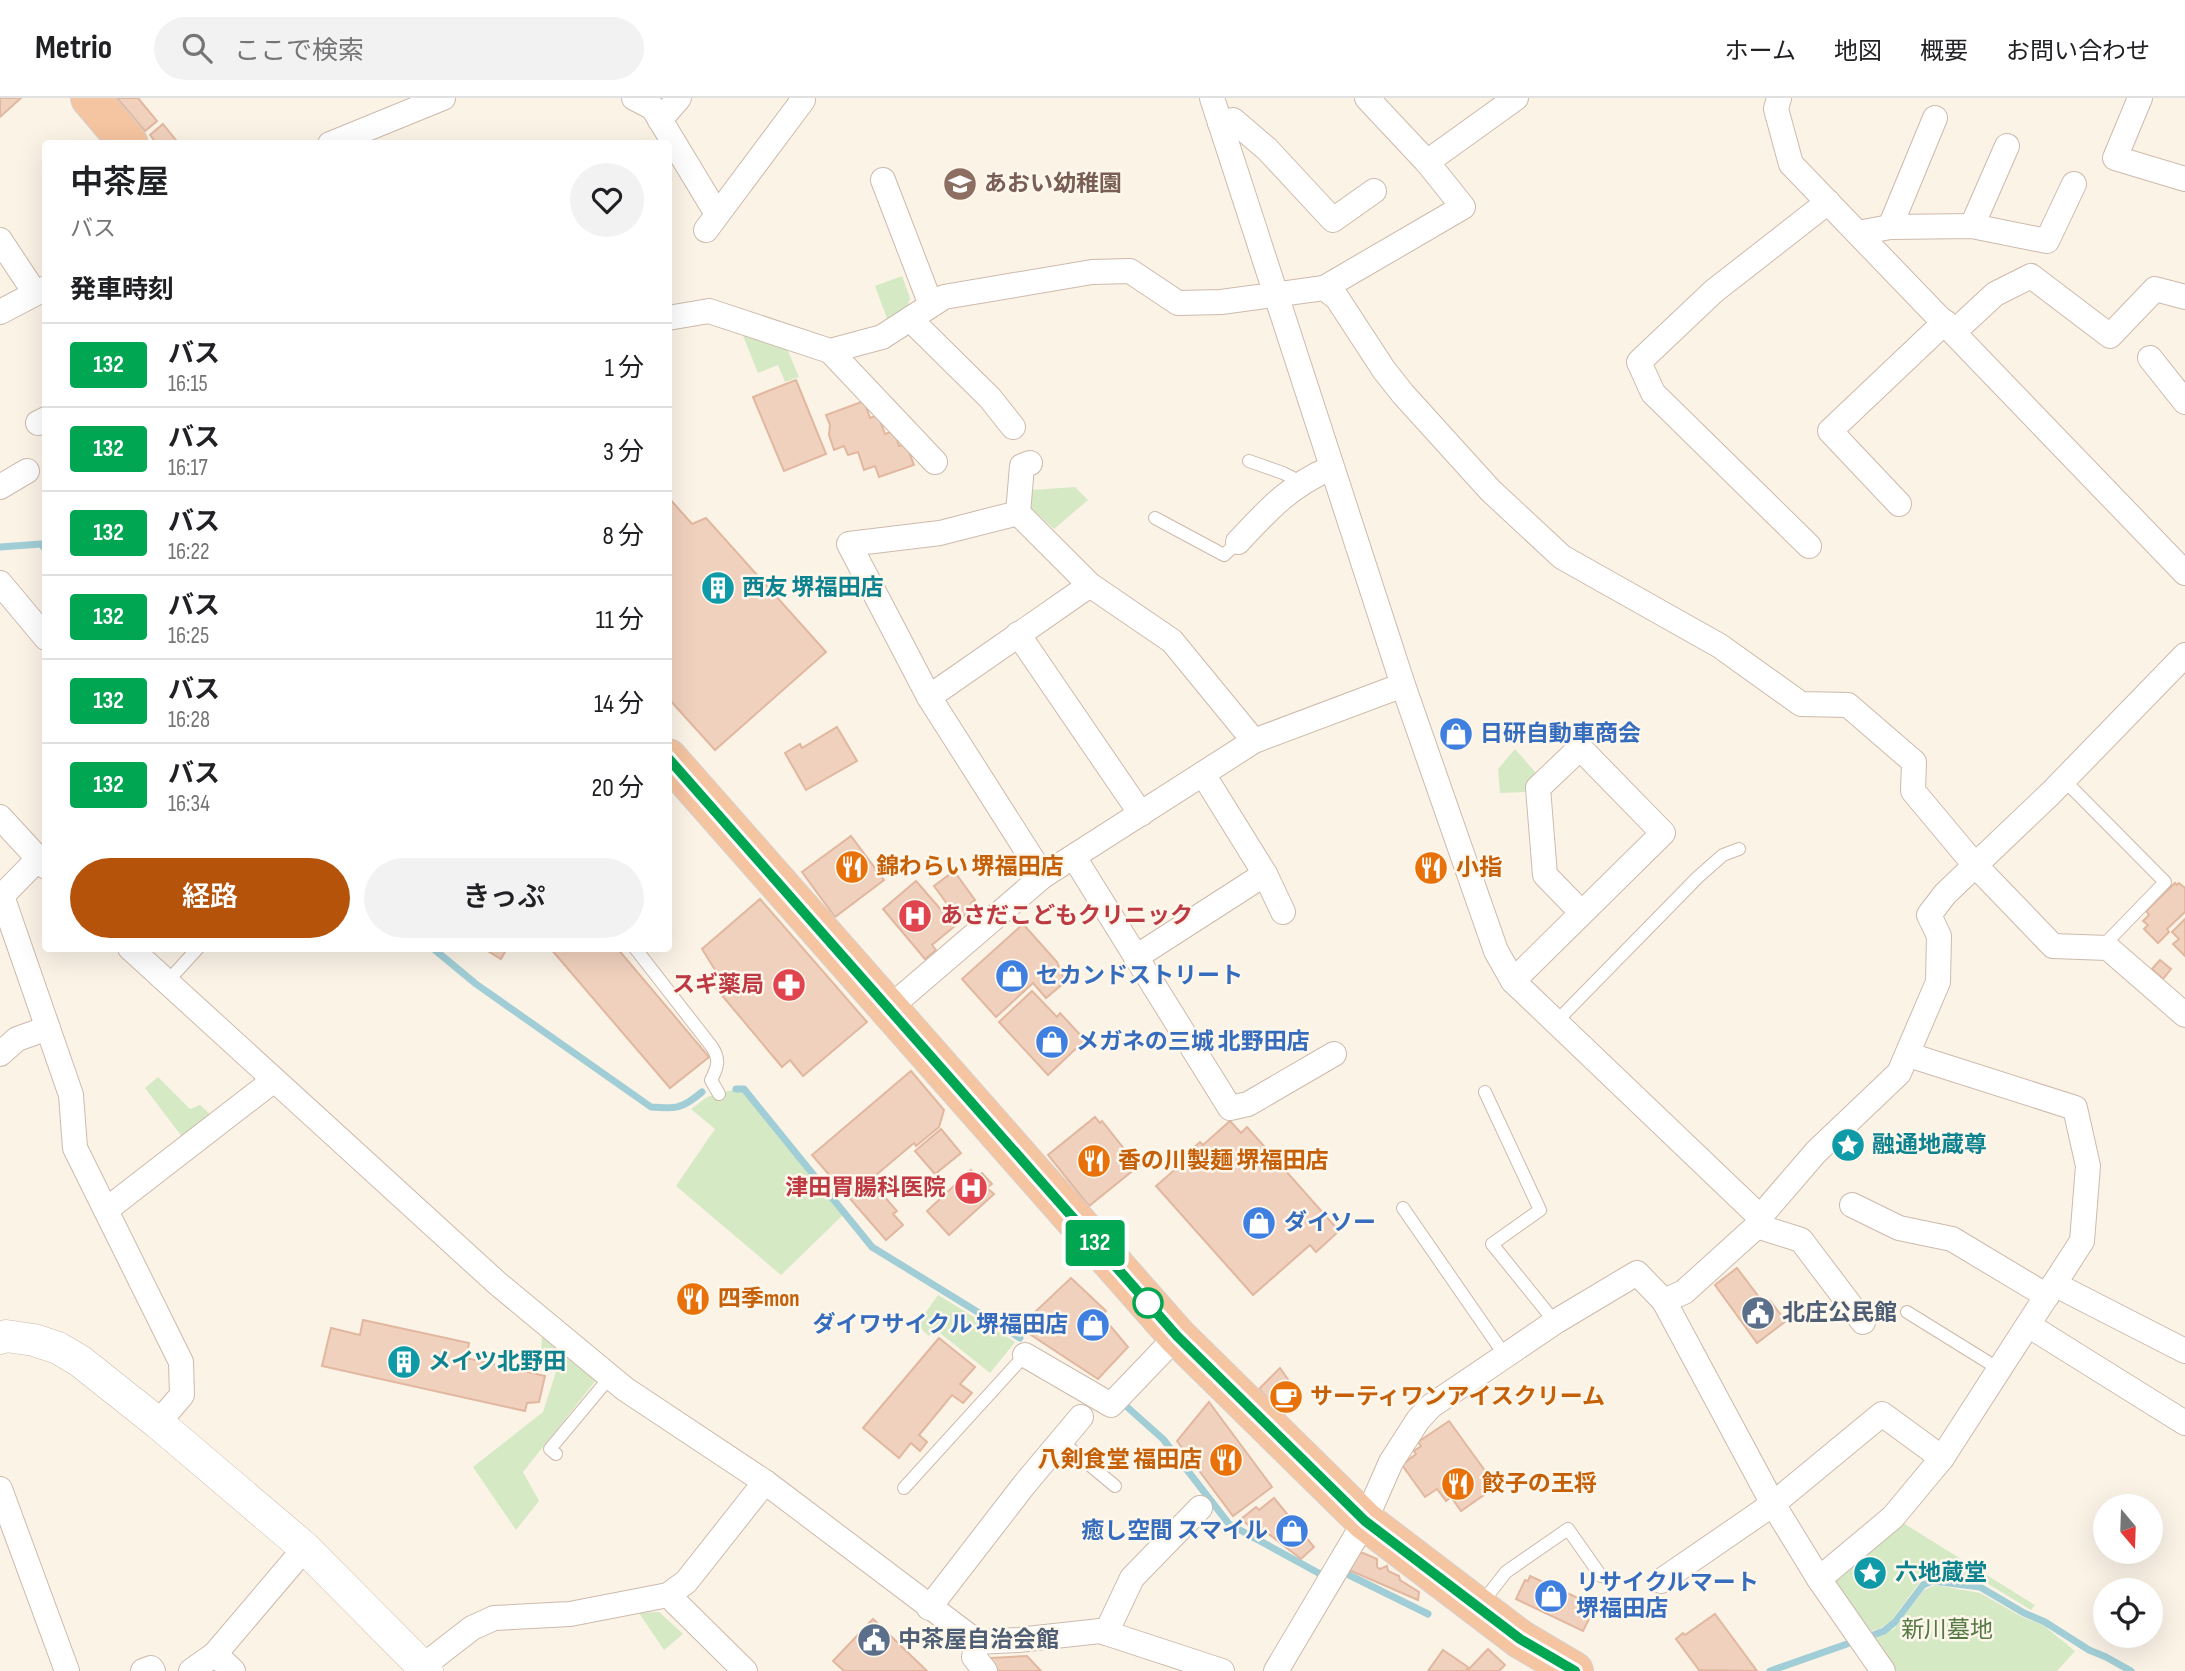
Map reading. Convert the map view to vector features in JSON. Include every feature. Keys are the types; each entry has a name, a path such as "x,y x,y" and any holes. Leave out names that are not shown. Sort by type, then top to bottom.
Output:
{"highway":[{"path":"90,98 126,140"},
{"path":"672,763 1177,1336 1365,1521 1520,1639 1574,1671"}],"street":[{"path":"340,140 443,98"},
{"path":"634,98 653,108 670,140"},
{"path":"660,120 679,98"},
{"path":"672,144 711,222 803,100 801,98"},
{"path":"1212,98 1331,468 1496,951 1513,981 1759,1222 1801,1240 1863,1322"},
{"path":"830,351 882,337 944,297 1092,272 1130,271 1178,303 1221,303 1324,288 1463,207 1427,162 1367,98"},
{"path":"1427,162 1516,98"},
{"path":"1779,98 1776,109 1791,164 2185,573"},
{"path":"2140,98 2115,158 2185,179"},
{"path":"1890,227 1935,118"},
{"path":"1220,123 1233,120 1267,149 1333,220 1374,191"},
{"path":"1972,226 2007,146"},
{"path":"883,180 931,305"},
{"path":"1858,233 1890,227 1972,226 2047,241 2074,184"},
{"path":"1809,546 1653,393 1639,362 1714,291 1828,202"},
{"path":"0,240 40,290 0,312"},
{"path":"1899,503 1830,431 1949,327 1995,295 2031,276 2110,336 2155,289 2185,297"},
{"path":"1324,288 1337,298 1403,394 1490,490 1562,557 1720,646 1801,704 1848,705 1914,762 1913,791 1974,864 2053,946 2108,948 2185,1015"},
{"path":"672,317 709,311 830,351 935,462"},
{"path":"909,319 989,398 1013,427"},
{"path":"2150,358 2185,402"},
{"path":"1030,463 1022,466 1018,513 1090,585 1171,641 1254,741"},
{"path":"1238,542 1279,498 1331,468"},
{"path":"0,487 27,471"},
{"path":"1018,513 940,533 849,544 929,697 1043,876"},
{"path":"0,583 42,633"},
{"path":"929,697 1090,585"},
{"path":"1018,635 1141,814"},
{"path":"1664,1301 1684,1292 1759,1222 1816,1152 1899,1073 1909,1055 1938,982 1939,936 1929,915 1974,864 1995,848 2064,780 2185,654"},
{"path":"888,1009 1043,876 1254,741 1404,685"},
{"path":"1513,981 1663,834 1580,748 1538,788 1545,875 1582,913"},
{"path":"1203,774 1265,874 1283,912"},
{"path":"0,817 42,863 2,896 71,1095 75,1148 181,1362 182,1395 158,1423"},
{"path":"1074,857 1230,1108 1248,1104 1334,1054"},
{"path":"1136,957 1265,874"},
{"path":"134,952 497,1283 625,1390 765,1482 977,1642 1100,1631 1222,1671"},
{"path":"0,1054 17,1039 48,1028"},
{"path":"1819,1579 1893,1517 1942,1458 2082,1241 2088,1166 2075,1108 1909,1055"},
{"path":"106,1210 274,1080"},
{"path":"1852,1205 1899,1228 1952,1239 2050,1290 2185,1351"},
{"path":"1276,1671 1365,1521 1391,1462 1418,1420 1431,1406 1555,1322 1637,1273 1664,1301 1773,1504 1819,1579 1883,1671"},
{"path":"2028,1325 2185,1423"},
{"path":"0,1338 6,1336 34,1340 58,1348 80,1361 158,1423 305,1548 425,1669 472,1628 494,1618 570,1614 668,1595 686,1582 765,1482"},
{"path":"1025,1355 1111,1405 1177,1336"},
{"path":"1661,1581 1773,1504 1882,1414 1942,1458"},
{"path":"929,1608 1081,1416"},
{"path":"0,1489 67,1671"},
{"path":"1106,1633 1132,1578 1200,1508"},
{"path":"191,1671 215,1654 305,1548"},
{"path":"668,1595 731,1667"},
{"path":"977,1642 974,1657 985,1671"},
{"path":"215,1654 233,1671"},
{"path":"142,1671 151,1668 153,1671"}],"lane":[{"path":"1249,461 1303,483"},
{"path":"1155,518 1224,555 1238,542"},
{"path":"2064,780 2165,882 2101,948"},
{"path":"1556,1022 1698,877 1723,855 1739,849"},
{"path":"167,982 194,952"},
{"path":"638,952 718,1056 717,1069 711,1080 719,1094"},
{"path":"1485,1092 1540,1210 1492,1244 1555,1322"},
{"path":"1403,1208 1506,1357"},
{"path":"1907,1312 1999,1369"},
{"path":"904,1488 1025,1355"},
{"path":"556,1454 550,1449 610,1377"},
{"path":"1060,1441 1115,1486"},
{"path":"1479,1607 1506,1572 1568,1529 1601,1576"}],"green space":[{"path":"902,276 910,298 906,311 888,321 875,286"},
{"path":"740,328 785,344 799,377 785,382 778,365 758,373"},
{"path":"1075,487 1088,500 1054,529 1031,508 1032,490"},
{"path":"1515,749 1536,773 1527,782 1525,792 1500,793 1498,769"},
{"path":"158,1077 190,1109 200,1105 212,1116 183,1138 145,1088"},
{"path":"744,1089 845,1213 781,1275 676,1186 715,1129 691,1109 707,1097"},
{"path":"938,1295 1015,1342 990,1373 935,1329 929,1336 917,1325"},
{"path":"542,1333 597,1379 523,1472 539,1501 516,1530 473,1467 543,1412 556,1372 541,1361"},
{"path":"1900,1521 2035,1605 2031,1610 1980,1579 1939,1575 1922,1579 1891,1621 1879,1629 1862,1633 1832,1580"},
{"name":"新川墓地","path":"1935,1585 1980,1593 2022,1617 2043,1625 2075,1651 2057,1671 1890,1671 1868,1642 1894,1629 1924,1590"},
{"path":"659,1612 683,1634 664,1650 639,1613"}],"building":[{"path":"0,98 21,98 0,117"},
{"path":"117,98 138,98 157,121 145,131"},
{"path":"163,124 176,140 154,140 150,135"},
{"path":"796,380 826,454 784,471 753,397"},
{"path":"864,401 870,418 878,415 885,434 894,431 899,446 906,444 914,465 879,477 875,466 864,470 858,452 848,455 844,446 834,450 826,415"},
{"name":"西友 堺福田店","path":"672,502 692,524 706,518 826,652 715,750 672,702"},
{"path":"837,727 857,761 806,790 785,753 800,744 802,748"},
{"path":"851,836 884,880 835,917 802,872"},
{"path":"954,871 975,900 971,903 974,908 959,920 934,886"},
{"path":"916,881 955,926 932,945 936,950 925,959 883,909"},
{"path":"2175,883 2185,888 2185,912 2167,929 2169,932 2158,943 2144,929 2148,925 2143,921 2149,915 2146,911"},
{"path":"760,899 867,1022 803,1076 790,1060 782,1067 715,987 722,981 702,949"},
{"path":"2185,919 2185,956 2173,944 2179,939 2172,932"},
{"path":"1023,924 1057,962 1065,982 1046,998 1033,983 996,1017 962,979"},
{"path":"490,952 505,952 501,959"},
{"path":"553,952 620,952 709,1057 670,1088"},
{"path":"2160,960 2171,969 2163,979 2152,969"},
{"path":"1032,991 1057,1017 1060,1013 1085,1040 1048,1075 999,1022"},
{"path":"911,1071 944,1110 939,1127 916,1146 914,1143 870,1180 897,1211 893,1214 903,1225 886,1240 812,1155"},
{"path":"1095,1117 1100,1123 1102,1121 1129,1155 1132,1152 1141,1164 1089,1206 1048,1155"},
{"path":"1230,1121 1241,1133 1247,1127 1339,1231 1316,1252 1310,1245 1253,1295 1156,1186 1186,1160 1183,1157 1200,1142 1203,1145"},
{"path":"941,1129 961,1153 935,1174 915,1151"},
{"path":"971,1170 977,1177 982,1173 992,1184 987,1188 994,1194 949,1235 927,1211"},
{"name":"北庄公民館","path":"1737,1268 1765,1305 1770,1301 1786,1321 1757,1343 1715,1285"},
{"path":"1071,1278 1106,1311 1101,1315 1128,1347 1098,1379 1019,1327"},
{"name":"メイツ北野田","path":"363,1320 469,1343 466,1358 545,1376 539,1402 527,1403 525,1411 322,1366 331,1328 360,1335"},
{"path":"939,1338 975,1367 960,1384 972,1393 963,1403 952,1395 919,1435 927,1442 920,1451 911,1443 899,1458 863,1428"},
{"path":"1280,1368 1301,1398 1284,1415 1259,1389"},
{"path":"1209,1402 1272,1487 1233,1516 1177,1441"},
{"path":"1449,1421 1491,1479 1486,1483 1491,1490 1461,1511 1451,1497 1446,1501 1437,1489 1425,1497 1402,1465 1416,1454 1414,1451 1421,1446 1418,1442"},
{"path":"1274,1498 1314,1547 1301,1559 1266,1532 1261,1536 1241,1519"},
{"path":"1363,1553 1377,1559 1377,1567 1380,1569 1387,1566 1388,1571 1419,1592 1418,1600 1349,1570 1358,1554"},
{"path":"1530,1576 1591,1604 1587,1611 1592,1613 1583,1631 1516,1599 1525,1580 1528,1581"},
{"path":"1715,1614 1757,1671 1699,1670 1676,1639"},
{"name":"中茶屋自治会館","path":"873,1619 927,1671 844,1671 833,1661"},
{"path":"1488,1649 1505,1665 1499,1671 1467,1671"},
{"path":"1443,1650 1468,1667 1466,1671 1428,1671"},
{"path":"1027,1656 1041,1671 995,1671 987,1662 991,1658"}],"waterway":[{"path":"0,547 42,545"},
{"path":"437,952 476,984 651,1107 678,1107 702,1092"},
{"path":"736,1089 744,1089 872,1247 1020,1338"},
{"path":"1126,1406 1163,1439 1229,1524 1324,1576"},
{"path":"1349,1575 1428,1614"},
{"path":"1868,1637 1884,1631 1895,1622 1923,1585 1933,1581 1980,1587 2131,1671"},
{"path":"1770,1671 1847,1644"}],"bus line":[{"name":"132","path":"672,763 1177,1336 1365,1521 1520,1639 1575,1671"}],"place":[{"name":"あおい幼稚園","path":"960,184"},
{"name":"西友 堺福田店","path":"718,588"},
{"name":"日研自動車商会","path":"1456,734"},
{"name":"錦わらい 堺福田店","path":"852,867"},
{"name":"小指","path":"1431,868"},
{"name":"あさだこどもクリニック","path":"915,916"},
{"name":"セカンドストリート","path":"1012,976"},
{"name":"スギ薬局","path":"789,985"},
{"name":"メガネの三城 北野田店","path":"1052,1042"},
{"name":"融通地蔵尊","path":"1848,1145"},
{"name":"香の川製麺 堺福田店","path":"1094,1161"},
{"name":"津田胃腸科医院","path":"971,1188"},
{"name":"ダイソー","path":"1259,1223"},
{"name":"四季mon","path":"693,1299"},
{"name":"北庄公民館","path":"1758,1313"},
{"name":"ダイワサイクル 堺福田店","path":"1093,1325"},
{"name":"メイツ北野田","path":"404,1362"},
{"name":"サーティワンアイスクリーム","path":"1286,1397"},
{"name":"八剣食堂 福田店","path":"1226,1460"},
{"name":"餃子の王将","path":"1458,1484"},
{"name":"癒し空間 スマイル","path":"1292,1531"},
{"name":"六地蔵堂","path":"1870,1573"},
{"name":"リサイクルマート 堺福田店","path":"1551,1596"},
{"name":"中茶屋自治会館","path":"874,1640"}]}
